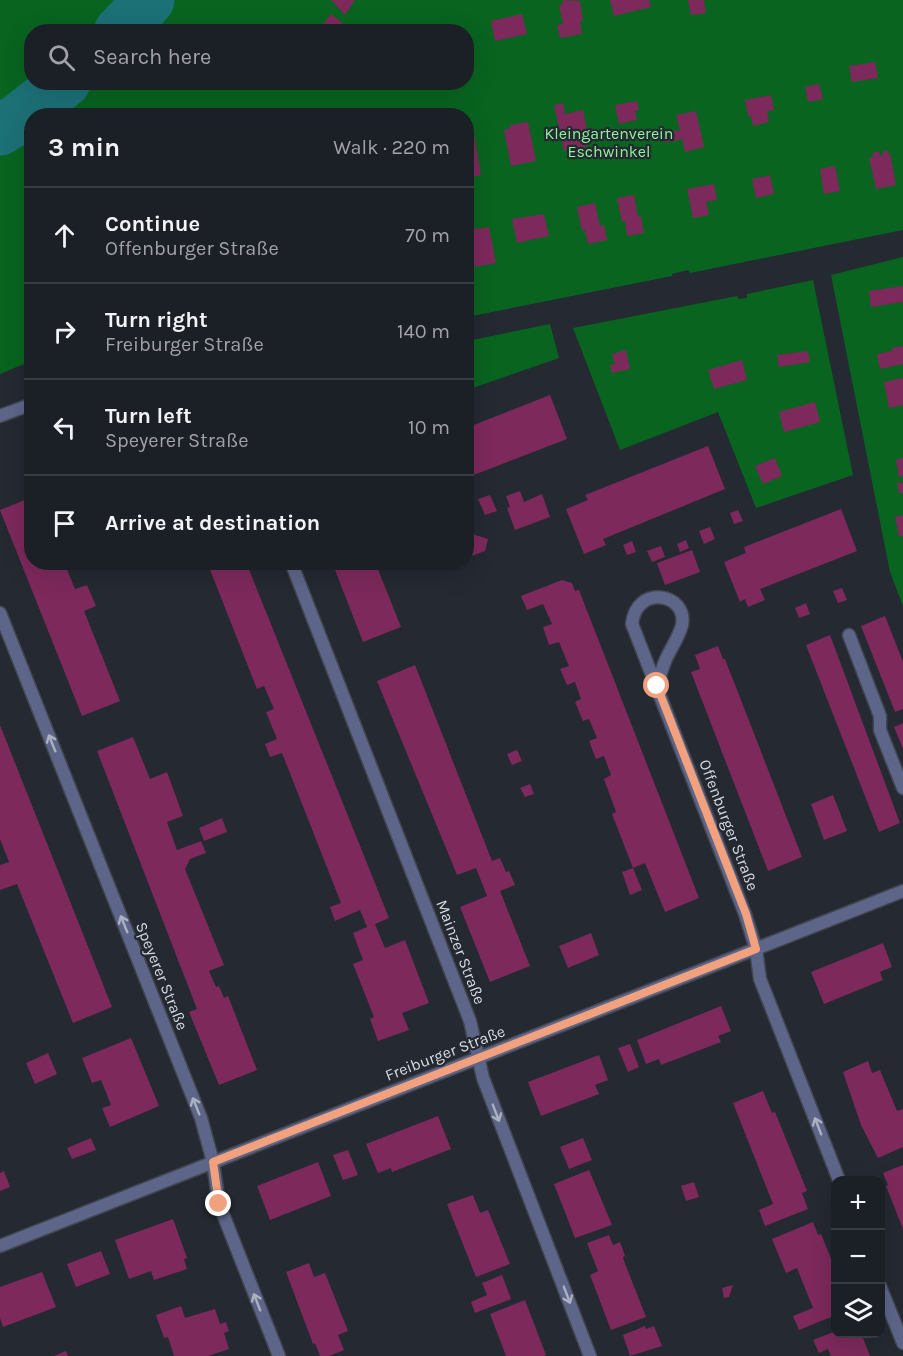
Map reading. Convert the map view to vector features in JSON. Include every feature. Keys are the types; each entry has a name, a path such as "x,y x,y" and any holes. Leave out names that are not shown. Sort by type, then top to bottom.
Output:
{"street":[{"path":"0,416 24,407"},
{"name":"Mainzer Straße","path":"294,570 470,1021 483,1078 590,1356"},
{"name":"Offenburger Straße","path":"657,686 682,625 679,610 669,600 658,596 643,601 633,614 632,624 746,914 756,949 760,979 837,1176"},
{"name":"Speyerer Straße","path":"0,613 201,1118 213,1162 219,1204 279,1356"},
{"path":"849,635 880,716 880,730 903,788"},
{"name":"Freiburger Straße","path":"0,1246 903,891"},
{"path":"885,1298 903,1343"}],"green space":[{"name":"Kleingartenverein Eschwinkel","path":"0,0 903,0 903,230 690,273 688,270 672,274 672,276 474,316 474,108 24,108 24,364 0,374"},
{"path":"903,257 903,606 890,572 831,275"},
{"path":"813,280 853,475 756,508 718,412 620,450 573,328 737,296 739,299 747,298 747,294"},
{"path":"550,324 559,358 474,388 474,340"}],"building":[{"path":"331,0 355,0 345,15"},
{"path":"563,0 580,1 582,34 560,38 557,25 563,24 559,5 563,4"},
{"path":"610,0 649,0 651,7 614,16"},
{"path":"688,0 704,0 706,13 691,15"},
{"path":"331,14 344,24 323,24"},
{"path":"522,14 527,34 495,41 491,21"},
{"path":"875,62 878,78 852,82 849,66"},
{"path":"819,84 823,99 808,102 805,87"},
{"path":"771,95 774,110 767,111 769,122 753,126 751,116 748,116 745,100"},
{"path":"637,101 639,110 635,111 637,120 619,124 615,105"},
{"path":"563,103 565,114 583,110 587,130 584,131 588,146 564,151 554,105"},
{"path":"696,111 704,147 685,152 682,139 665,143 663,134 680,130 676,115"},
{"path":"528,122 536,161 511,166 504,130 511,128 510,125"},
{"path":"474,134 481,175 474,176"},
{"path":"887,150 888,154 890,153 896,185 876,189 869,158 873,158 872,153 879,151 880,156 883,155 883,151"},
{"path":"835,166 840,191 824,194 820,169"},
{"path":"770,175 774,194 756,198 752,179"},
{"path":"714,184 717,200 706,202 709,215 693,218 687,189"},
{"path":"634,195 644,233 627,236 625,221 622,222 617,198"},
{"path":"595,203 600,226 604,225 607,240 588,244 585,230 582,231 577,207"},
{"path":"544,214 549,236 517,243 512,219"},
{"path":"489,227 496,263 475,267 474,229"},
{"path":"903,286 903,302 871,307 869,291"},
{"path":"903,346 903,364 880,369 877,354"},
{"path":"626,350 630,369 612,373 610,365 615,364 612,354"},
{"path":"808,351 810,362 779,367 777,355"},
{"path":"742,360 747,380 714,389 708,370"},
{"path":"903,378 903,405 889,408 884,382"},
{"path":"550,395 567,439 474,475 474,425"},
{"path":"815,402 820,422 784,432 779,412"},
{"path":"708,446 725,489 603,539 606,545 584,554 566,509 588,500 585,495"},
{"path":"775,458 782,476 763,484 755,466"},
{"path":"903,458 903,476 899,477 896,460"},
{"path":"897,483 903,483 903,493 899,493"},
{"path":"520,491 524,502 542,494 550,517 515,530 507,508 510,507 506,496"},
{"path":"490,495 497,511 485,515 478,499"},
{"path":"24,500 24,570 67,570 75,589 87,585 96,606 84,611 120,701 82,716 0,510"},
{"path":"841,509 857,551 760,589 765,600 748,607 745,599 740,602 724,562 746,553 744,547"},
{"path":"738,510 743,521 734,524 730,513"},
{"path":"903,515 903,536 899,536 895,517"},
{"path":"710,527 715,539 704,544 699,531"},
{"path":"474,535 488,539 485,551 474,555"},
{"path":"686,540 689,548 680,552 677,544"},
{"path":"632,541 636,552 627,555 623,545"},
{"path":"661,546 665,557 652,562 647,551"},
{"path":"692,550 700,572 665,585 657,563"},
{"path":"210,570 249,570 389,918 375,924 385,948 405,940 429,1003 402,1013 409,1030 378,1041 370,1019 374,1017 353,964 363,960 353,933 367,927 360,910 335,921 330,907 341,903 282,753 270,757 265,744 277,739 266,712 274,709 264,686 257,689"},
{"path":"335,570 378,570 401,627 363,642"},
{"path":"562,580 572,583 575,591 579,590 699,898 665,912 645,863 633,868 612,814 616,812 604,779 611,775 604,756 596,759 589,741 597,738 589,719 583,721 575,702 581,699 575,682 567,685 560,669 569,666 559,642 549,645 543,627 552,624 543,604 527,610 521,596"},
{"path":"842,588 847,600 838,603 833,591"},
{"path":"806,603 810,614 799,618 795,608"},
{"path":"885,616 903,662 903,709 895,712 861,626"},
{"path":"830,635 900,823 879,832 806,645"},
{"path":"718,646 802,857 768,871 691,672 700,669 695,655"},
{"path":"415,665 492,861 500,858 515,885 500,891 530,966 490,982 460,907 487,896 476,868 457,875 377,681"},
{"path":"903,723 903,749 894,727"},
{"path":"0,725 112,1007 73,1023 17,884 0,890 0,865 9,862 0,839"},
{"path":"133,737 150,779 167,772 183,816 167,822 177,850 201,841 206,853 190,859 185,869 224,965 209,971 224,998 228,996 257,1070 219,1085 189,1012 197,1009 97,751"},
{"path":"517,750 522,761 512,765 507,754"},
{"path":"530,784 534,794 525,797 520,788"},
{"path":"833,795 847,831 824,840 811,804"},
{"path":"222,818 227,832 204,841 199,828"},
{"path":"633,868 642,890 630,895 622,872"},
{"path":"591,933 599,955 568,968 559,946"},
{"path":"883,943 892,967 880,972 883,980 824,1004 811,972"},
{"path":"721,1006 731,1031 718,1036 721,1042 661,1065 659,1059 646,1064 637,1040"},
{"path":"131,1038 159,1106 110,1127 102,1108 111,1105 101,1080 92,1083 82,1058"},
{"path":"630,1044 639,1067 628,1072 618,1048"},
{"path":"48,1053 57,1074 35,1084 26,1063"},
{"path":"599,1055 608,1080 595,1085 599,1094 541,1116 528,1082"},
{"path":"868,1061 872,1073 880,1070 897,1111 903,1109 903,1147 878,1158 861,1125 843,1072"},
{"path":"763,1091 772,1113 775,1112 807,1191 802,1193 808,1209 765,1226 759,1210 773,1204 733,1103"},
{"path":"438,1116 451,1149 392,1172 391,1168 378,1173 366,1144"},
{"path":"91,1138 96,1150 72,1159 67,1148"},
{"path":"583,1138 592,1160 569,1169 560,1147"},
{"path":"348,1150 358,1175 343,1180 333,1155"},
{"path":"318,1162 331,1196 270,1220 257,1186"},
{"path":"903,1165 903,1229 886,1186 888,1185 883,1173"},
{"path":"589,1170 612,1225 575,1238 554,1184"},
{"path":"4,1171 10,1187 0,1191 0,1173"},
{"path":"694,1182 699,1197 686,1201 681,1186"},
{"path":"473,1195 480,1213 488,1210 510,1264 476,1277 447,1204"},
{"path":"173,1219 187,1258 184,1259 187,1269 154,1280 151,1271 129,1279 115,1240"},
{"path":"813,1222 818,1235 821,1234 831,1259 831,1317 799,1330 793,1316 813,1308 797,1268 786,1273 772,1239"},
{"path":"609,1235 613,1245 620,1242 625,1256 624,1261 646,1317 611,1330 590,1275 598,1271 587,1243"},
{"path":"101,1251 110,1274 76,1287 67,1264"},
{"path":"309,1263 314,1277 325,1273 348,1331 338,1335 344,1350 329,1356 320,1356 315,1343 313,1344 286,1272"},
{"path":"42,1272 56,1307 3,1327 0,1318 0,1287"},
{"path":"502,1275 511,1299 475,1313 471,1302 487,1295 482,1283"},
{"path":"733,1285 729,1297 724,1298 722,1288"},
{"path":"525,1300 546,1355 506,1356 490,1314"},
{"path":"181,1306 185,1318 215,1309 220,1324 226,1322 229,1331 224,1333 229,1349 208,1356 174,1356 168,1337 164,1338 156,1315"},
{"path":"645,1326 646,1329 654,1326 662,1346 630,1356 623,1335"},
{"path":"831,1333 831,1338 863,1338 870,1356 831,1356 828,1349 819,1353 813,1340"},
{"path":"66,1351 68,1356 54,1356"}],"waterway":[{"path":"126,24 149,0"},
{"path":"32,108 55,90"},
{"path":"0,130 24,114"}],"route":[{"path":"219,1204 213,1162 756,949 746,914 657,686"}]}
